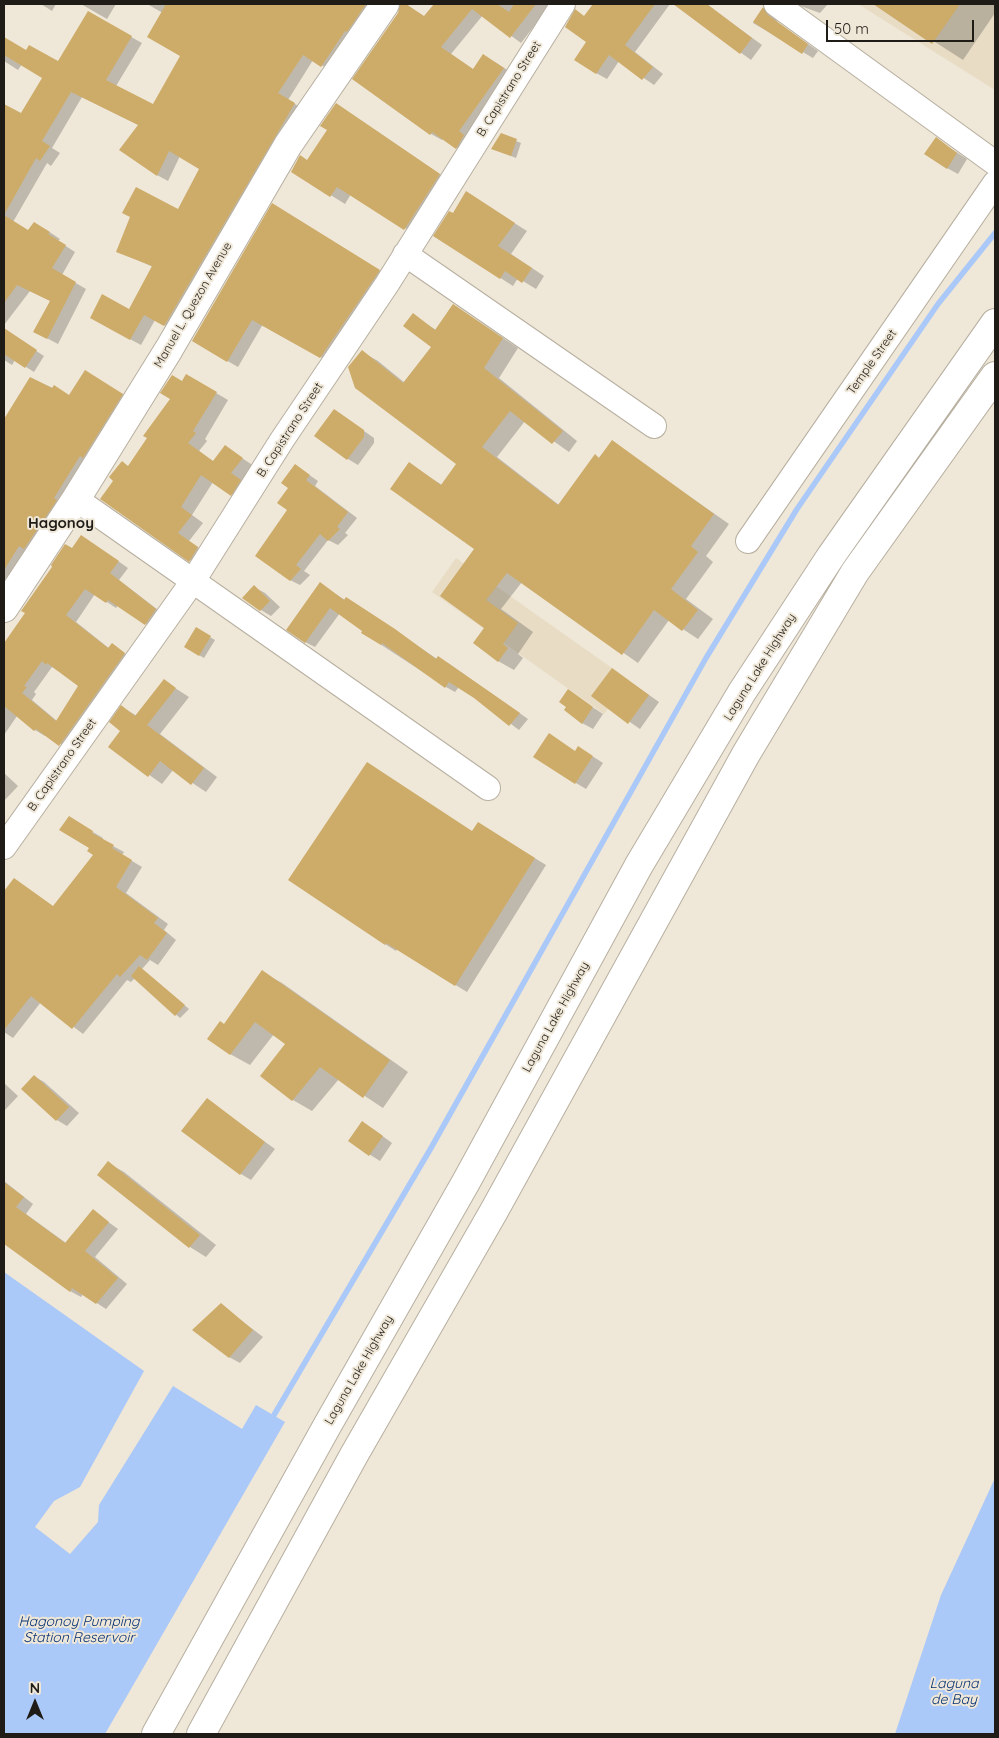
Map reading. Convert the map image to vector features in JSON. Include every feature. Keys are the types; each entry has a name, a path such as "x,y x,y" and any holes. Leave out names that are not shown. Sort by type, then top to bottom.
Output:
{"main road":[{"name":"Manuel L. Quezon Avenue","path":"4,608 76,499 169,350 288,145 385,4"},
{"name":"Laguna Lake Highway","path":"156,1734 470,1173 639,865 742,692 831,556 995,323"},
{"path":"201,1734 354,1455 499,1203 746,754 855,572 995,376"}],"street":[{"name":"B. Capistrano Street","path":"4,848 193,581 282,440 405,254 563,4"},
{"path":"776,4 995,163"},
{"name":"Temple Street","path":"748,540 995,183"},
{"path":"405,254 654,426"},
{"path":"76,499 488,788"}],"shaded area":[{"path":"858,4 995,4 995,90"},
{"path":"456,558 629,680 604,714 432,592"}],"water":[{"name":"Hagonoy Pumping Station Reservoir","path":"4,1272 144,1371 80,1487 54,1501 35,1527 70,1554 98,1522 99,1505 173,1386 242,1429 256,1405 285,1422 105,1734 4,1734"},
{"name":"Laguna de Bay","path":"995,1478 995,1734 895,1734 941,1595"}],"building":[{"path":"166,4 366,4 321,67 303,55 278,93 295,103 164,326 144,315 130,340 90,318 102,294 129,309 152,266 116,252 130,217 122,213 136,187 178,209 199,169 169,151 157,176 119,150 138,125 71,92 42,141 50,146 40,161 36,158 4,215 4,104 21,113 42,78 4,55 4,37 26,50 29,45 58,61 88,11 132,36 106,80 153,104 180,56 147,37"},
{"path":"400,4 406,4 424,16 434,4 497,4 509,12 514,4 536,4 510,38 472,9 441,47 473,69 483,54 504,68 459,131 464,135 456,149 432,132 430,135 352,79 398,13"},
{"path":"593,4 655,4 625,45 653,67 642,80 609,55 596,74 574,60 586,42 565,27 575,9 584,16"},
{"path":"673,4 707,4 752,38 740,54"},
{"path":"873,4 960,4 932,44"},
{"path":"763,7 768,15 808,44 802,54 753,22"},
{"path":"336,103 440,174 404,230 337,187 330,197 291,172 300,155 307,160 327,130 320,126"},
{"path":"501,133 517,139 511,156 491,149"},
{"path":"936,137 957,153 947,169 924,154"},
{"path":"466,191 515,223 498,246 532,268 522,283 505,271 500,279 433,236 449,211 453,213"},
{"path":"272,203 380,270 320,358 252,320 227,362 192,341"},
{"path":"4,215 28,230 34,222 50,232 48,234 66,245 52,268 76,282 47,339 33,332 50,301 17,285 4,303"},
{"path":"453,304 503,338 484,368 563,431 552,444 510,411 482,447 558,505 595,454 599,458 612,440 714,514 691,546 698,552 671,589 698,610 682,631 654,610 622,655 507,573 486,600 518,623 503,644 508,648 498,662 473,643 484,628 440,596 474,549 390,489 409,462 441,485 456,464 355,388 348,367 362,350 403,383 431,347 403,326 413,313 435,330"},
{"path":"4,328 37,350 25,368 4,354"},
{"path":"85,370 123,394 83,458 80,456 54,498 57,500 24,549 19,546 4,570 4,419 30,377 52,388 54,385 69,395"},
{"path":"186,374 217,392 193,431 196,433 188,443 213,461 225,445 243,458 231,473 241,480 231,496 201,475 181,507 192,515 178,533 198,547 189,562 100,499 113,481 109,477 122,461 128,466 147,438 143,436 170,399 160,393 172,375 182,381"},
{"path":"334,409 364,430 364,437 347,460 314,436"},
{"path":"295,464 310,475 306,480 348,512 337,527 340,529 328,541 320,534 296,565 301,569 290,581 255,556 287,510 277,503 288,488 281,483"},
{"path":"81,535 119,561 110,573 156,609 145,625 108,600 106,603 85,589 66,615 108,648 112,643 125,653 59,746 36,729 34,731 4,706 4,643 25,613 21,611 52,567 51,565 65,544 72,548","holes":["42,661 46,665 47,663 78,686 56,721 22,693 27,687 24,686"]},
{"path":"320,582 344,600 346,597 395,629 436,659 438,656 520,713 509,726 474,698 449,682 445,688 382,643 381,645 361,633 362,631 330,608 305,643 286,630"},
{"path":"254,585 270,601 260,611 242,598"},
{"path":"196,627 211,636 199,656 184,647"},
{"path":"612,668 649,695 628,724 591,696"},
{"path":"164,679 176,688 147,725 204,768 191,785 160,761 148,777 108,747 120,731 109,722 121,705 135,716"},
{"path":"568,689 593,707 582,724 564,710 566,707 559,702"},
{"path":"549,733 575,751 578,746 593,756 575,784 533,757"},
{"path":"367,762 472,831 478,822 535,858 455,986 386,943 385,945 288,880"},
{"path":"69,816 93,831 92,833 114,845 112,848 132,860 116,887 158,918 154,923 167,933 147,960 140,955 120,977 117,974 72,1029 31,996 4,1030 4,891 14,878 53,906 93,855 87,851 89,848 59,830"},
{"path":"139,966 185,1005 175,1016 131,976"},
{"path":"262,970 390,1060 363,1098 320,1067 292,1101 260,1076 285,1044 255,1022 230,1055 207,1039 220,1021 224,1024"},
{"path":"34,1075 69,1107 56,1121 21,1089"},
{"path":"207,1098 265,1142 240,1175 181,1131"},
{"path":"362,1121 383,1136 369,1156 348,1141"},
{"path":"108,1161 200,1235 189,1248 97,1175"},
{"path":"4,1182 24,1197 16,1207 65,1243 93,1209 109,1222 85,1251 118,1278 96,1304 72,1288 70,1292 4,1244"},
{"path":"221,1303 253,1330 229,1358 192,1330"}],"waterway":[{"path":"274,1415 431,1148 706,658 797,509 938,304 995,233"}],"district":[{"name":"Hagonoy","path":"61,523"}]}
